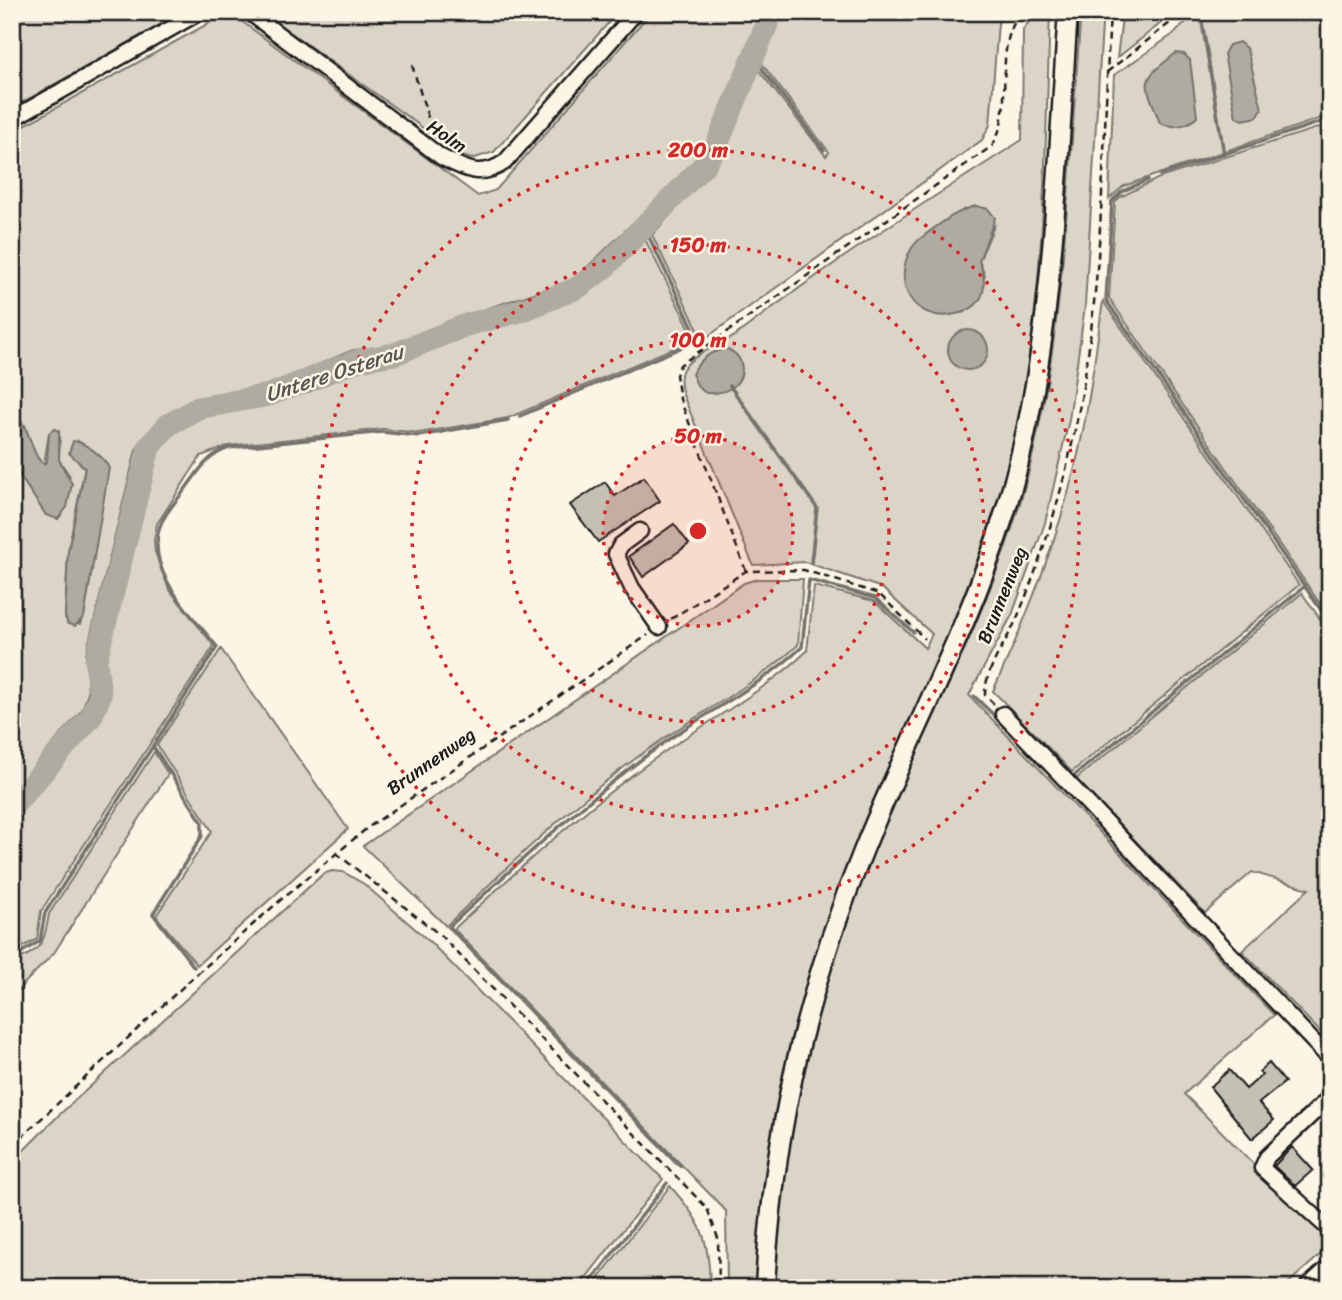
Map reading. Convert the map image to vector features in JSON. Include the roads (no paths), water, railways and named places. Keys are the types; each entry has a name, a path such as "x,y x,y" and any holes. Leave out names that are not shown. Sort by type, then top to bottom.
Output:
{"main road":[{"path":"765,1288 772,1204 787,1106 825,959 863,852 980,584 1022,455 1035,395 1046,308 1067,19"}],"street":[{"path":"12,119 200,12"},
{"name":"Holm","path":"249,12 441,157 470,173 495,169 505,162 636,12"},
{"path":"640,531 621,545 617,554 632,588 659,627"},
{"path":"1003,714 1330,1059"},
{"path":"1330,1097 1267,1157 1262,1168 1330,1230"},
{"path":"1306,1288 1330,1266"}],"waterway":[{"name":"Untere Osterau","path":"12,807 91,717 100,696 96,660 149,447 168,425 198,408 269,395 359,360 395,354 466,325 524,310 577,288 603,269 705,164 716,147 772,12"},
{"path":"1201,16 1224,154"},
{"path":"752,56 824,150"},
{"path":"1160,175 1330,119"},
{"path":"1148,180 1123,191 1112,201 1106,300 1330,623"},
{"path":"520,416 699,340 645,229"},
{"path":"730,386 817,508 811,563"},
{"path":"12,958 40,941 45,913 217,647 184,607 164,576 157,543 164,517 204,465 229,448 382,432 419,436 508,420"},
{"path":"680,1166 449,927 604,789 676,734 768,675 802,647 809,580 875,598 913,632"},
{"path":"1075,775 1305,586"},
{"path":"974,696 1001,722"},
{"path":"153,746 202,822 202,836 153,914 194,967"},
{"path":"586,1288 667,1183"}]}
